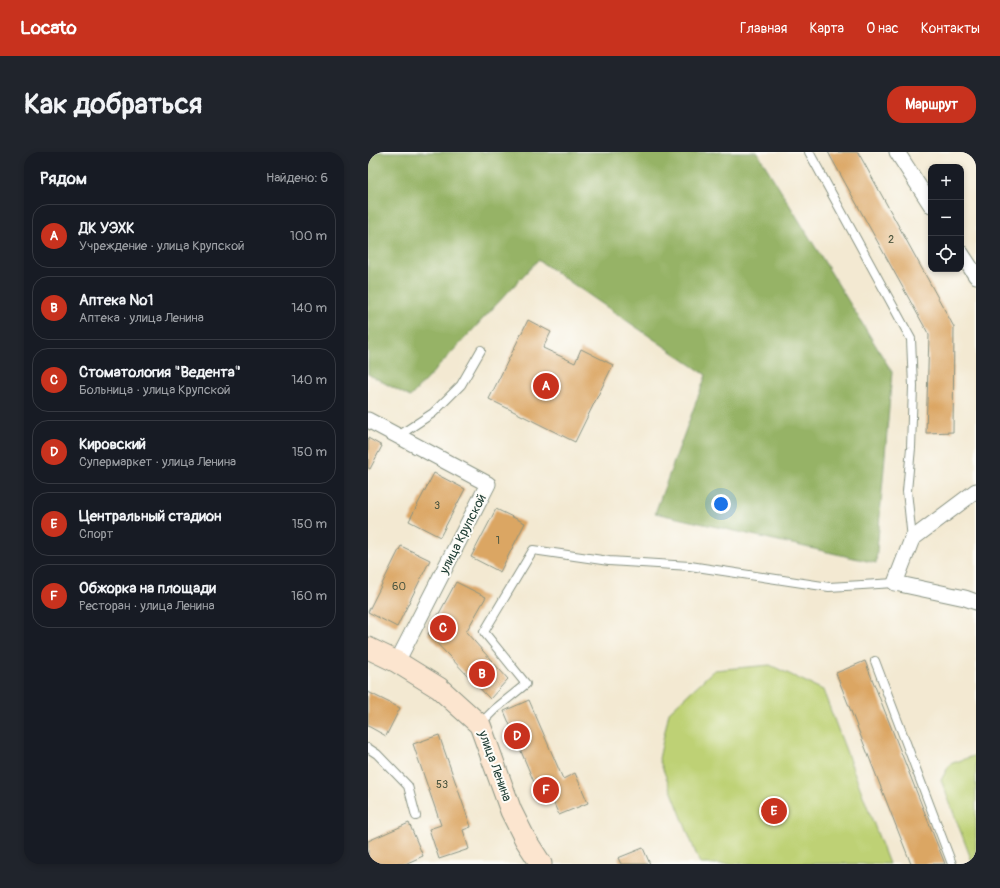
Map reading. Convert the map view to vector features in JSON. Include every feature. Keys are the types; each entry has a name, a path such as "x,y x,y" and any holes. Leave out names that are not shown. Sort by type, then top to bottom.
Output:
{"main road":[{"name":"улица Ленина","path":"368,648 397,662 440,688 480,725 511,811 525,839 533,860"}],"street":[{"path":"897,152 928,201"},
{"path":"964,258 976,276"},
{"name":"улица Крупской","path":"368,420 488,484 397,662"},
{"path":"976,491 912,539 895,583 966,598 976,602"}],"lane":[{"path":"809,152 911,339 913,394 911,448 907,491 912,539"},
{"path":"398,436 433,413 461,385 481,350"},
{"path":"480,725 495,709 526,684 484,632 533,550 609,561 690,566 829,587 895,583"},
{"path":"875,661 952,864"},
{"path":"368,748 377,754 408,786 416,816"}],"green space":[{"path":"368,152 757,152 892,372 876,563 655,513 706,375 538,260 410,397 368,374"},
{"path":"770,665 823,690 889,864 700,864 659,759 669,712 714,670"},
{"path":"976,755 976,864 973,864 941,780 950,764"}],"building":[{"path":"828,152 858,152 954,327 953,432 926,433 929,335"},
{"path":"528,320 551,332 543,348 575,363 581,349 613,365 575,442 489,399"},
{"path":"368,438 382,446 370,469 368,468"},
{"path":"434,473 465,489 440,537 409,521"},
{"path":"496,509 525,523 500,572 471,557"},
{"path":"401,546 430,560 397,627 368,612"},
{"path":"456,582 486,597 466,632 508,679 490,699 428,634"},
{"path":"865,661 945,864 911,864 836,673"},
{"path":"368,692 400,708 386,736 368,726"},
{"path":"529,700 563,779 575,773 588,803 559,815 551,797 542,801 504,711"},
{"path":"439,735 471,827 463,830 469,849 439,859 429,829 441,825 413,744"},
{"path":"409,823 423,856 405,864 368,864 368,841"},
{"path":"643,848 650,864 621,864 618,858"}],"place":[{"name":"ДК УЭХК","path":"546,386"},
{"name":"Стоматология \"Ведента\"","path":"443,628"},
{"name":"Аптека №1","path":"482,674"},
{"name":"Кировский","path":"517,736"},
{"name":"Обжорка на площади","path":"546,790"},
{"name":"Центральный стадион","path":"774,811"}]}
